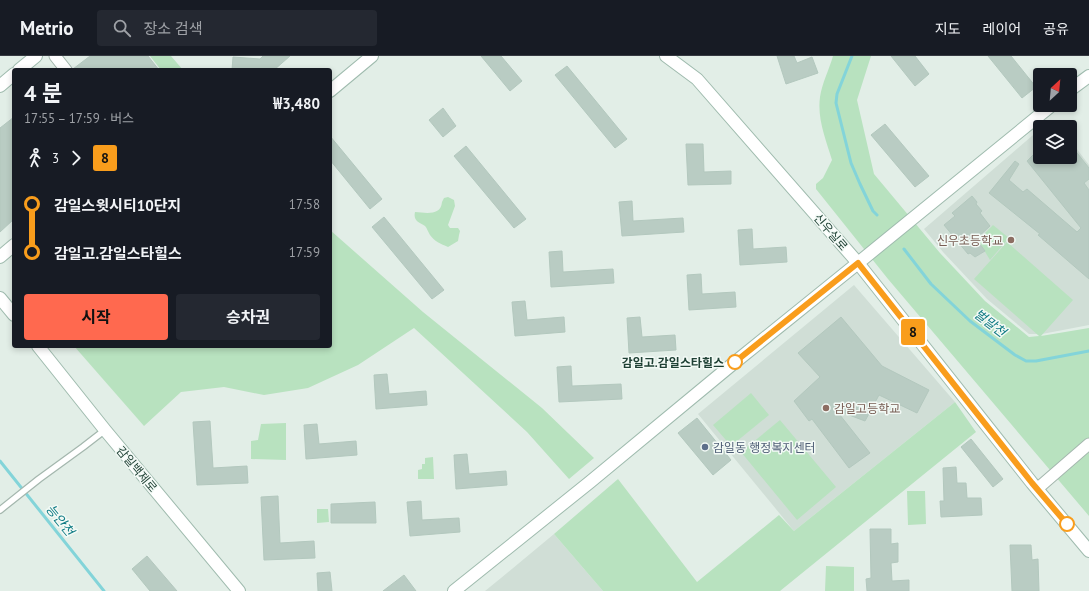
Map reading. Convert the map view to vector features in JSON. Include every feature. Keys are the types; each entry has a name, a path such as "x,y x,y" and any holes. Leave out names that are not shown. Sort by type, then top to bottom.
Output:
{"street":[{"path":"21,68 36,56"},
{"path":"55,56 64,68"},
{"path":"332,89 372,56"},
{"name":"신우실로","path":"666,56 697,79 858,263 1037,489 1089,550"},
{"path":"0,86 12,76"},
{"path":"1077,85 1089,76"},
{"path":"454,591 1043,112"},
{"path":"0,257 12,247"},
{"path":"0,298 12,313"},
{"name":"감일백제로","path":"40,348 105,430 239,591"},
{"path":"1037,489 1089,444"}],"lane":[{"path":"0,510 105,430"}],"shaded area":[{"name":"신우초등학교","path":"1033,135 1033,164 1077,164 1077,149 1089,165 1089,325 1042,334 1029,334 987,299 943,252 924,229"},
{"name":"감일고등학교","path":"854,285 955,402 794,531 698,414"},
{"path":"554,534 603,591 485,591 501,578"}],"green space":[{"path":"150,56 171,56 181,68 159,68"},
{"path":"833,56 871,56 857,100 874,174 940,253 985,301 1029,337 1039,336 974,279 1007,242 1073,300 1041,336 1089,328 1089,516 888,279 816,189 816,184 823,178 832,160 821,121 819,105 822,87"},
{"path":"448,197 454,200 455,206 448,225 450,228 458,228 460,231 458,241 448,247 430,235 425,226 416,219 415,212 436,212 439,210 444,198"},
{"path":"993,225 1009,238 990,260 978,240"},
{"path":"332,232 423,312 542,408 594,458 569,479 527,432 414,328 358,365 308,388 264,395 224,387 181,392 144,426 76,348 332,348"},
{"path":"751,393 769,415 731,446 713,425"},
{"path":"955,402 976,432 780,591 603,591 554,534 618,479 697,582 779,515 794,531"},
{"path":"780,420 836,487 797,520 741,452"},
{"path":"286,423 286,460 251,459 251,441 258,440 261,424"},
{"path":"433,457 434,479 418,479 418,470 422,469 422,464 425,464 425,458"},
{"path":"907,491 925,491 926,524 908,525"},
{"path":"317,509 328,509 329,522 317,523"},
{"path":"826,566 854,567 854,591 825,591"}],"building":[{"path":"90,56 148,56 157,68 74,68"},
{"path":"263,56 290,56 276,68 232,68 233,57 260,59"},
{"path":"481,56 501,56 522,81 510,91"},
{"path":"777,56 794,56 797,63 812,57 818,73 786,84"},
{"path":"891,56 915,56 929,74 915,86"},
{"path":"988,56 1011,56 1033,83 1033,89 1022,98"},
{"path":"567,66 627,139 615,148 555,75"},
{"path":"443,108 456,126 443,137 429,120"},
{"path":"12,119 12,221 0,232 0,128"},
{"path":"885,124 929,176 915,187 871,135"},
{"path":"332,138 382,199 370,209 332,162"},
{"path":"686,144 703,144 704,172 731,171 731,184 688,185"},
{"path":"466,146 526,219 514,228 454,156"},
{"name":"신우초등학교","path":"1077,153 1089,168 1089,179 1084,183 1089,190 1089,279 1038,235 1040,234 989,193 1015,161 1019,164 1009,180 1023,192 1027,189 1077,232 1081,228 1027,161 1033,155 1033,164 1077,164"},
{"path":"972,196 982,211 980,213 990,226 976,239 985,251 975,257 970,253 968,254 944,225 955,216 952,213"},
{"path":"632,201 633,221 683,218 684,232 622,236 619,202"},
{"path":"384,217 444,290 432,299 372,227"},
{"path":"752,229 753,249 786,247 787,262 740,265 738,230"},
{"path":"562,251 563,272 613,269 614,283 551,287 549,252"},
{"path":"701,274 702,294 735,292 736,307 689,310 687,275"},
{"path":"525,301 527,320 564,317 565,332 515,336 512,302"},
{"path":"640,317 642,337 675,335 676,350 629,353 627,318"},
{"name":"감일고등학교","path":"841,317 882,366 929,390 917,413 879,395 865,421 836,410 870,453 849,468 812,419 809,421 794,401 820,377 798,353"},
{"path":"571,366 572,386 621,384 622,399 559,402 557,367"},
{"path":"387,374 389,394 426,391 427,405 376,409 374,375"},
{"name":"감일동 행정복지센터","path":"697,418 731,460 713,475 678,433"},
{"path":"210,421 213,468 247,466 248,483 197,485 193,422"},
{"path":"317,424 319,444 356,441 357,455 306,459 304,425"},
{"path":"971,439 1003,479 993,487 961,447"},
{"path":"467,454 469,474 506,471 507,485 456,489 454,455"},
{"path":"956,467 957,483 966,483 967,498 981,498 982,515 941,517 940,501 944,501 943,468"},
{"path":"278,496 280,543 314,541 315,558 264,560 261,497"},
{"path":"421,501 422,520 459,518 460,532 410,536 407,502"},
{"path":"375,502 376,523 331,523 331,504"},
{"path":"870,529 891,529 891,544 898,543 898,562 891,563 892,581 909,580 909,591 867,591 866,579 871,578"},
{"path":"1010,545 1031,545 1032,560 1038,559 1039,591 1012,591"},
{"path":"147,556 177,591 150,591 132,569"},
{"path":"330,572 332,591 318,591 317,573"},
{"path":"404,575 416,591 383,591"}],"waterway":[{"name":"벌말천","path":"852,56 837,94 836,103 851,163 873,211 877,215"},
{"name":"벌말천","path":"904,249 931,284 970,321 1015,355 1026,361 1036,361 1089,351"},
{"name":"능안천","path":"0,461 104,591"}],"bus line":[{"name":"8","path":"735,362 858,263 1032,483 1067,524"}],"place":[{"name":"신우초등학교","path":"1011,240"},
{"name":"감일고.감일스타힐스","path":"735,362"},
{"name":"감일고등학교","path":"826,408"},
{"name":"감일동 행정복지센터","path":"705,447"}]}
